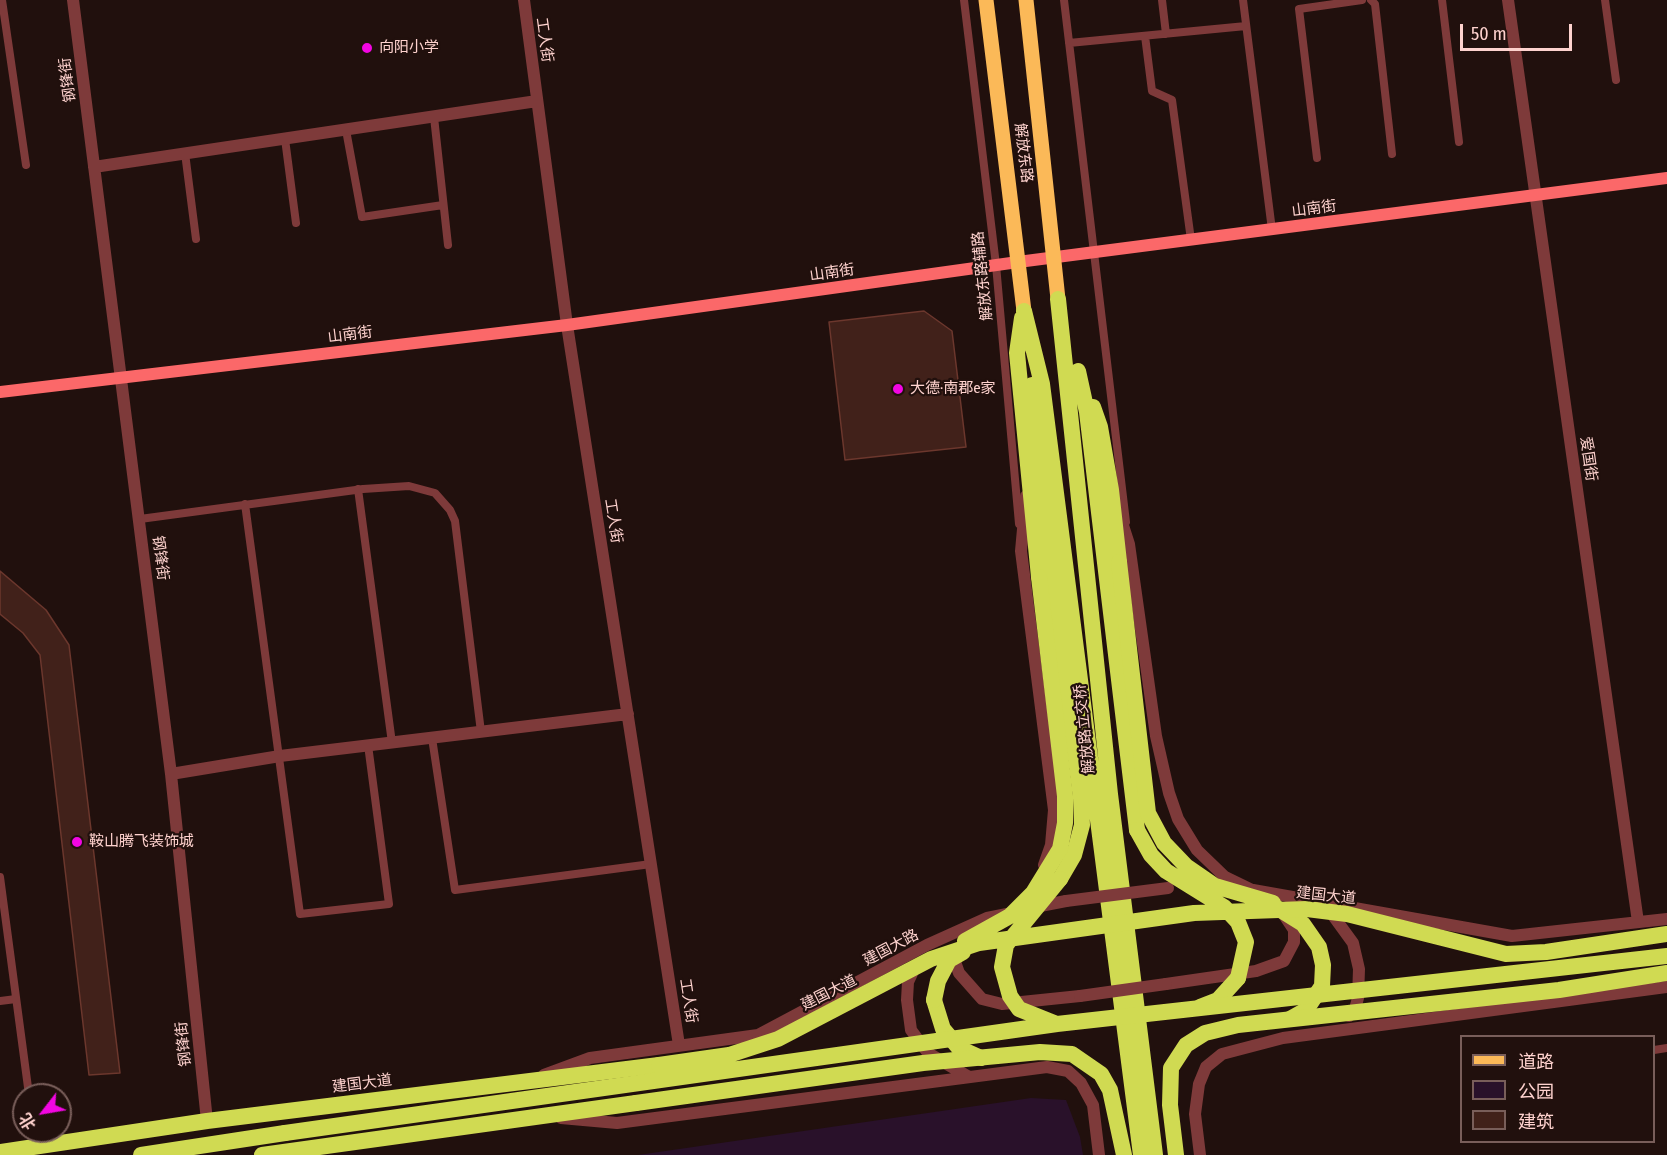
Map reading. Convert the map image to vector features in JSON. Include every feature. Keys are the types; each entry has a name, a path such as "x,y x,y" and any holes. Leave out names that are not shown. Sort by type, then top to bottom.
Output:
{"highway":[{"path":"1058,299 1078,371 1089,429 1137,830 1151,855 1166,871 1224,907 1238,922 1246,942 1238,978 1218,1000 1191,1010"},
{"name":"解放路立交桥","path":"1058,299 1110,794 1155,1155"},
{"path":"929,952 1010,916 1033,893 1060,849 1065,823 1065,796 1027,480 1017,353 1024,311"},
{"name":"解放路立交桥","path":"1024,311 1042,384 1141,1155"},
{"path":"1030,339 1034,432 1081,798 1082,825 1074,855 1068,867 1006,945 1002,967 1010,996 1019,1009 1058,1024"},
{"path":"1078,371 1100,427 1111,490 1148,813 1164,843 1186,866 1215,886 1255,900 1313,905"},
{"name":"建国大道","path":"72,1135 207,1121 729,1055 778,1039 929,952 1194,913 1313,905 1506,954 1546,952 1667,934"},
{"path":"1279,909 1303,924 1319,947 1323,965 1322,986 1306,1011 1290,1019"},
{"path":"974,945 949,960 938,981 934,1000 943,1029 959,1047 981,1058"},
{"path":"141,1155 1058,1024 1667,956"},
{"path":"1176,1155 1170,1106 1171,1068 1186,1045 1206,1033 1238,1025 1559,990 1667,973"},
{"path":"262,1155 923,1063 1040,1052 1072,1054 1101,1074 1110,1090 1124,1155"},
{"name":"建国大道","path":"0,1152 24,1143"}],"main road":[{"name":"解放东路","path":"986,0 1024,311"},
{"name":"解放东路","path":"1026,0 1058,299"},
{"name":"山南街","path":"0,392 120,376 567,325 1018,262 1667,178"}],"street":[{"name":"钢锋街","path":"73,0 171,774 207,1121"},
{"name":"工人街","path":"524,0 567,325 680,1045"},
{"name":"爱国街","path":"1508,0 1638,922"},
{"path":"94,167 537,101"},
{"path":"999,915 1024,895 1037,877 1047,858 1053,829 1053,793 1021,551 1027,480"},
{"path":"1111,490 1129,544 1156,736 1168,793 1178,819 1197,850 1225,877 1254,890 1313,905 1512,936 1667,919"},
{"path":"171,774 280,756 628,714"},
{"name":"建国大路","path":"525,1082 590,1058 758,1035 929,952 971,925 999,915 1066,901 1168,888 1254,890"},
{"path":"971,925 959,937 952,956 959,974 982,999 1002,1004 1080,996 1256,971 1284,961 1294,942 1294,930 1280,911 1254,890"},
{"path":"1313,905 1343,926 1353,943 1359,969 1355,1009 1341,1026 1330,1032"},
{"path":"929,952 908,982 907,1013 911,1029 928,1053 969,1077"},
{"path":"1200,1155 1195,1114 1199,1084 1206,1067 1222,1054 1283,1038 1667,987"},
{"path":"539,1116 617,1123 1047,1067 1068,1071 1081,1083 1093,1105 1099,1155"}],"lane":[{"path":"2,0 26,165"},
{"name":"解放东路辅路","path":"964,0 996,265 1021,551"},
{"path":"1064,0 1129,544"},
{"path":"1162,0 1166,34"},
{"path":"1243,0 1272,230"},
{"path":"1317,158 1299,9 1362,0"},
{"path":"1371,0 1375,4 1392,154"},
{"path":"1442,0 1459,142"},
{"path":"1605,0 1616,80"},
{"path":"1069,43 1246,26"},
{"path":"1145,36 1152,91 1172,100 1191,240"},
{"path":"434,117 448,245"},
{"path":"346,130 362,217 443,205"},
{"path":"285,139 296,224"},
{"path":"185,153 196,239"},
{"path":"140,519 358,489 409,486 435,493 450,510 455,521 481,732"},
{"path":"358,489 392,743"},
{"path":"245,504 300,914 389,904 368,745"},
{"path":"432,738 455,890 651,864"},
{"path":"0,877 26,1083"},
{"path":"0,1001 16,999"}],"green space":[{"path":"1031,1098 1066,1100 1080,1137 1083,1155 638,1155"}],"building":[{"name":"大德·南郡e家","path":"924,311 952,331 966,447 845,460 829,322"},
{"name":"鞍山腾飞装饰城","path":"0,571 46,610 69,645 120,1073 89,1075 40,655 23,633 0,614"}],"place":[{"name":"向阳小学","path":"367,48"},
{"name":"大德·南郡e家","path":"898,389"},
{"name":"鞍山腾飞装饰城","path":"77,842"}]}
